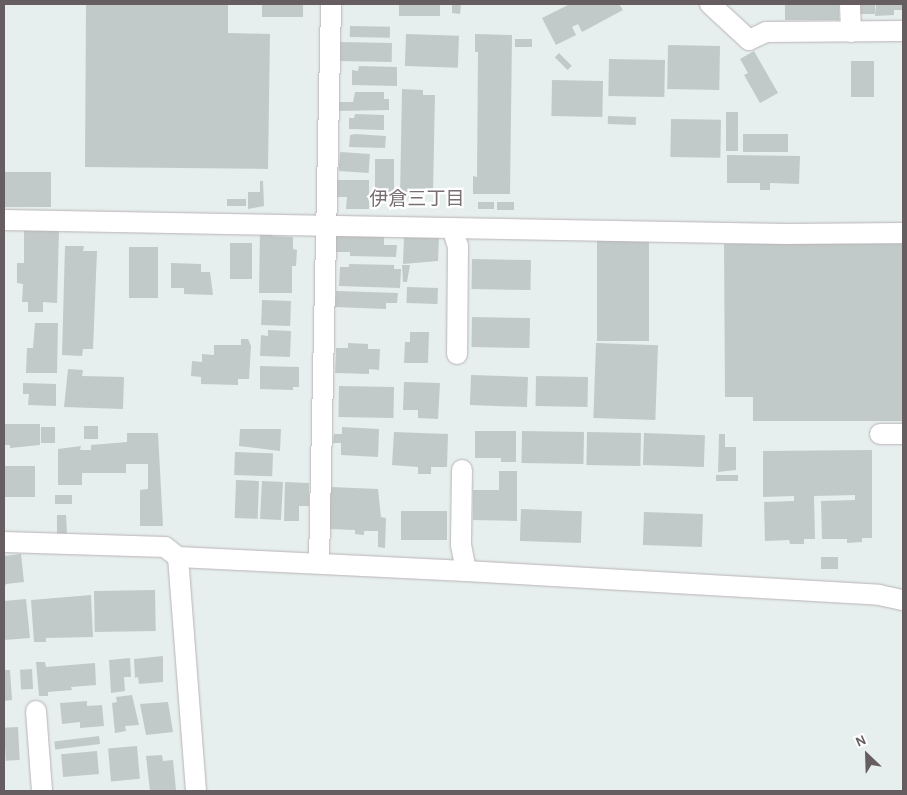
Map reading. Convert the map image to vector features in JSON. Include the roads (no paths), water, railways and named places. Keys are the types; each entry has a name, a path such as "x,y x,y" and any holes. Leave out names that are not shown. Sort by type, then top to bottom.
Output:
{"street":[{"path":"320,563 330,4"},
{"path":"710,4 749,40 766,32 903,31"},
{"path":"850,4 851,32"},
{"path":"4,220 327,224 452,228 903,233"},
{"path":"452,228 458,246 457,354"},
{"path":"880,434 903,434"},
{"path":"462,470 461,546 466,571"},
{"path":"4,542 165,547 178,557 320,563 879,595 903,600"},
{"path":"178,557 196,791"},
{"path":"36,711 42,791"}],"district":[{"name":"伊倉三丁目","path":"417,200"}]}
